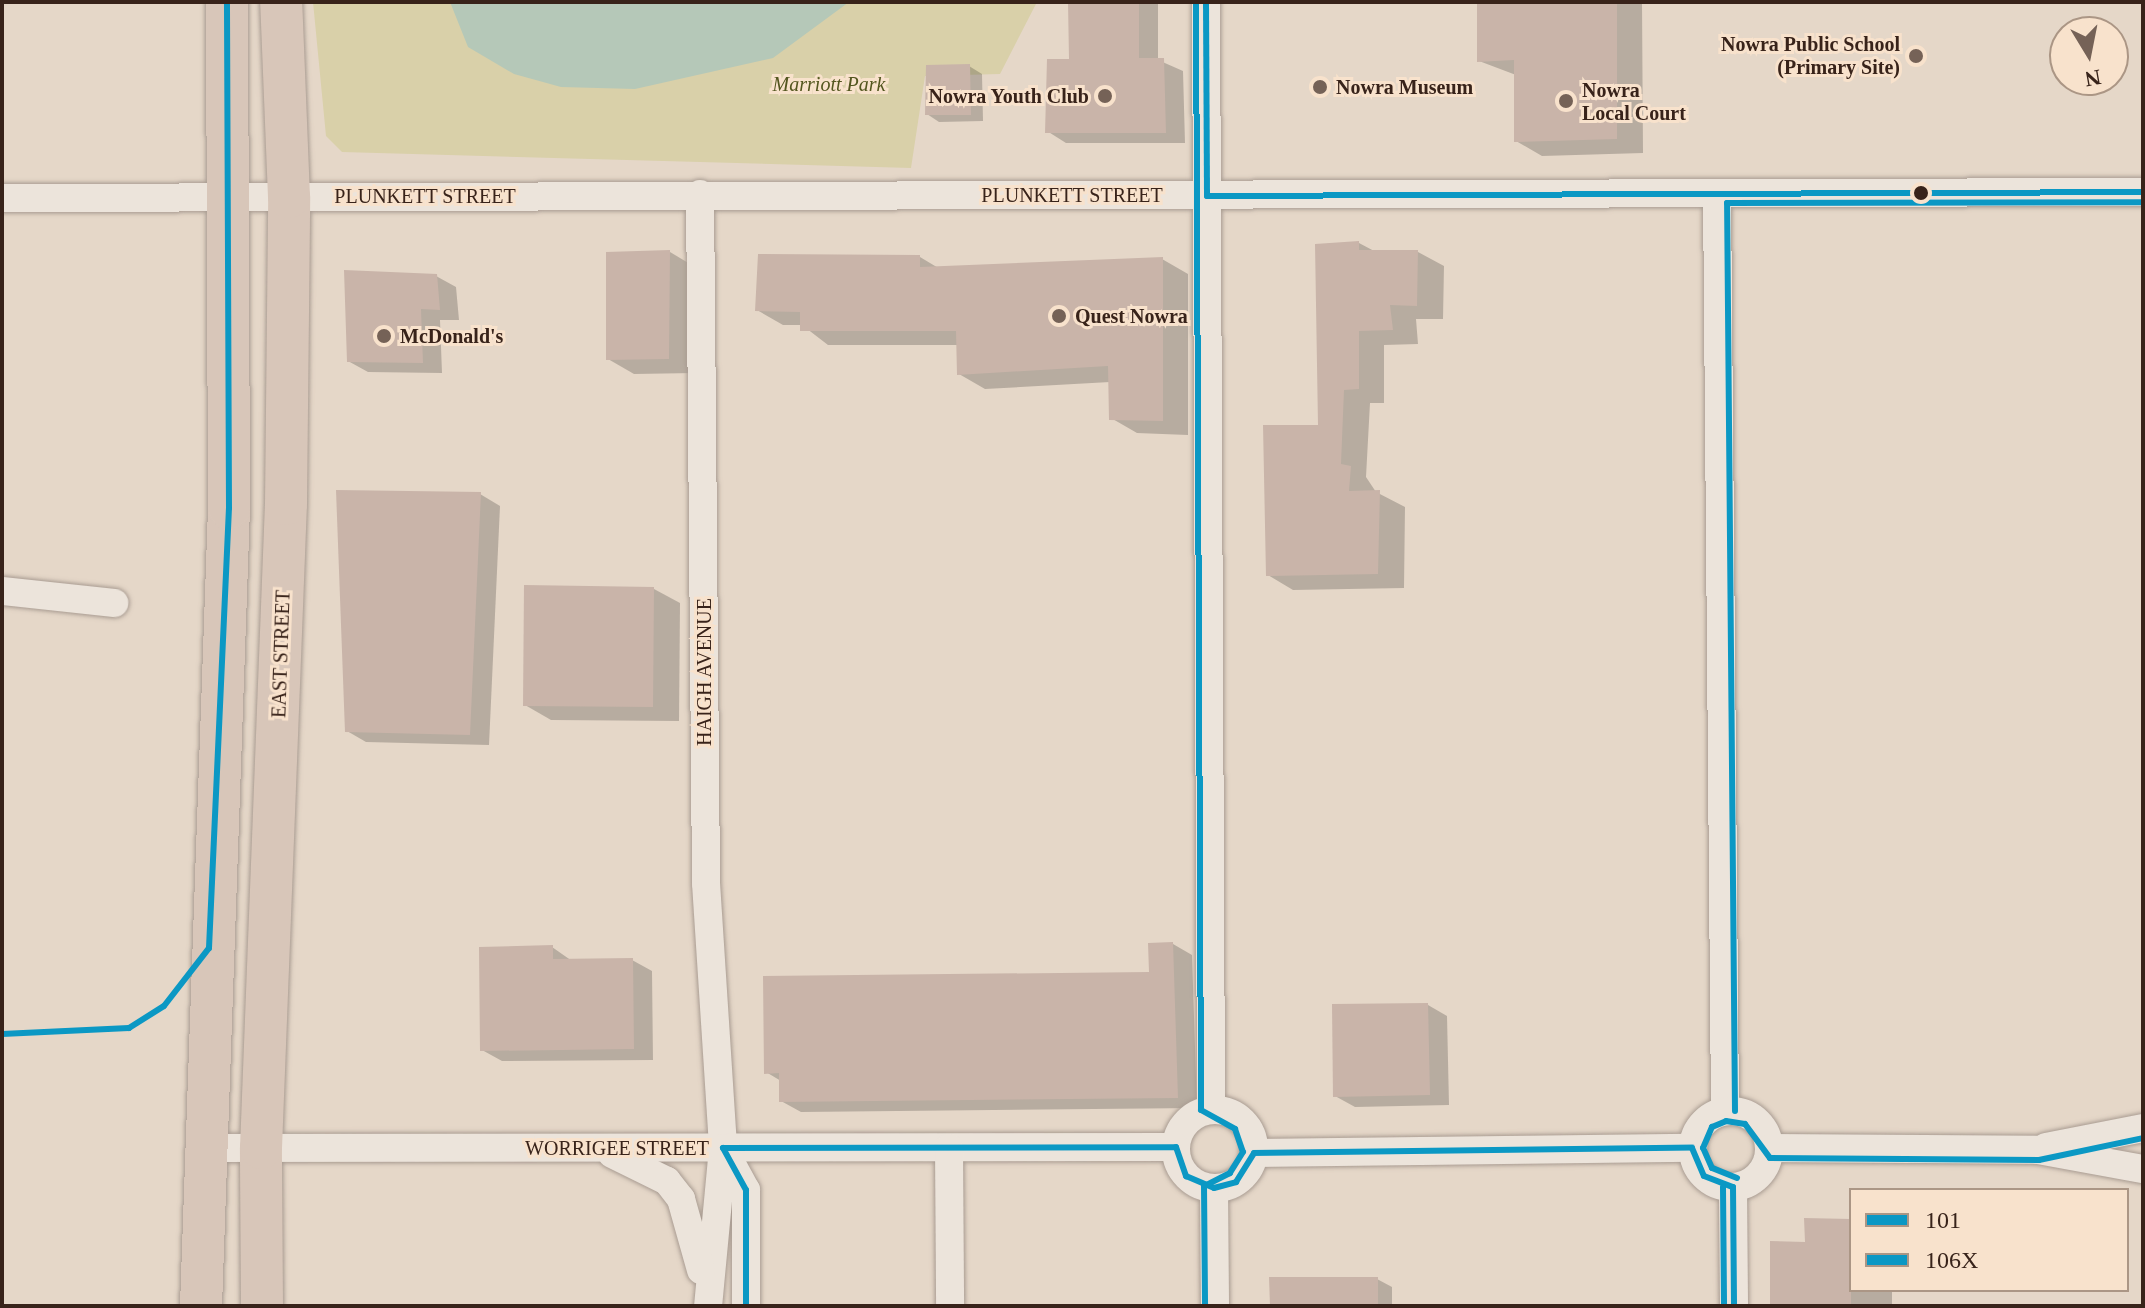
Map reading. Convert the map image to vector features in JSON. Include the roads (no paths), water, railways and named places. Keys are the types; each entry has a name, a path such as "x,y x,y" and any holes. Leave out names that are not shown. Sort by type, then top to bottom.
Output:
{"highway":[{"path":"201,1306 202,1148 229,508 227,2"},
{"name":"EAST STREET","path":"262,1306 261,1148 286,504 289,197 281,2"}],"street":[{"path":"1206,2 1211,1110"},
{"name":"PLUNKETT STREET","path":"2,198 2143,192"},
{"path":"1717,193 1725,1111"},
{"name":"HAIGH AVENUE","path":"700,194 706,883 723,1148 708,1304"},
{"path":"2,591 114,603"},
{"path":"1211,1110 1183,1127 1176,1147 1186,1176 1214,1188 1236,1182 1254,1153"},
{"path":"1211,1110 1243,1121 1254,1153"},
{"path":"1725,1111 1751,1115 1770,1148 1755,1179 1733,1187 1704,1176 1692,1148 1705,1119 1725,1111"},
{"path":"1770,1148 2038,1150 2143,1169 2136,1148 2143,1128"},
{"path":"2038,1150 2143,1128"},
{"name":"WORRIGEE STREET","path":"202,1148 1176,1147"},
{"path":"600,1148 648,1169 681,1199 708,1304"},
{"path":"723,1148 746,1190 746,1306"},
{"path":"949,1148 950,1306"},
{"path":"1254,1153 1692,1148"},
{"path":"1733,1187 1734,1306"},
{"path":"1214,1188 1215,1306"}],"place":[{"name":"Nowra Public School (Primary Site)","path":"1916,56"},
{"name":"Nowra Museum","path":"1320,87"},
{"name":"Nowra Youth Club","path":"1105,96"},
{"name":"Nowra Local Court","path":"1566,101"},
{"name":"Quest Nowra","path":"1059,316"},
{"name":"McDonald's","path":"384,336"}],"park label":[{"name":"Marriott Park","path":"829,84"}]}
